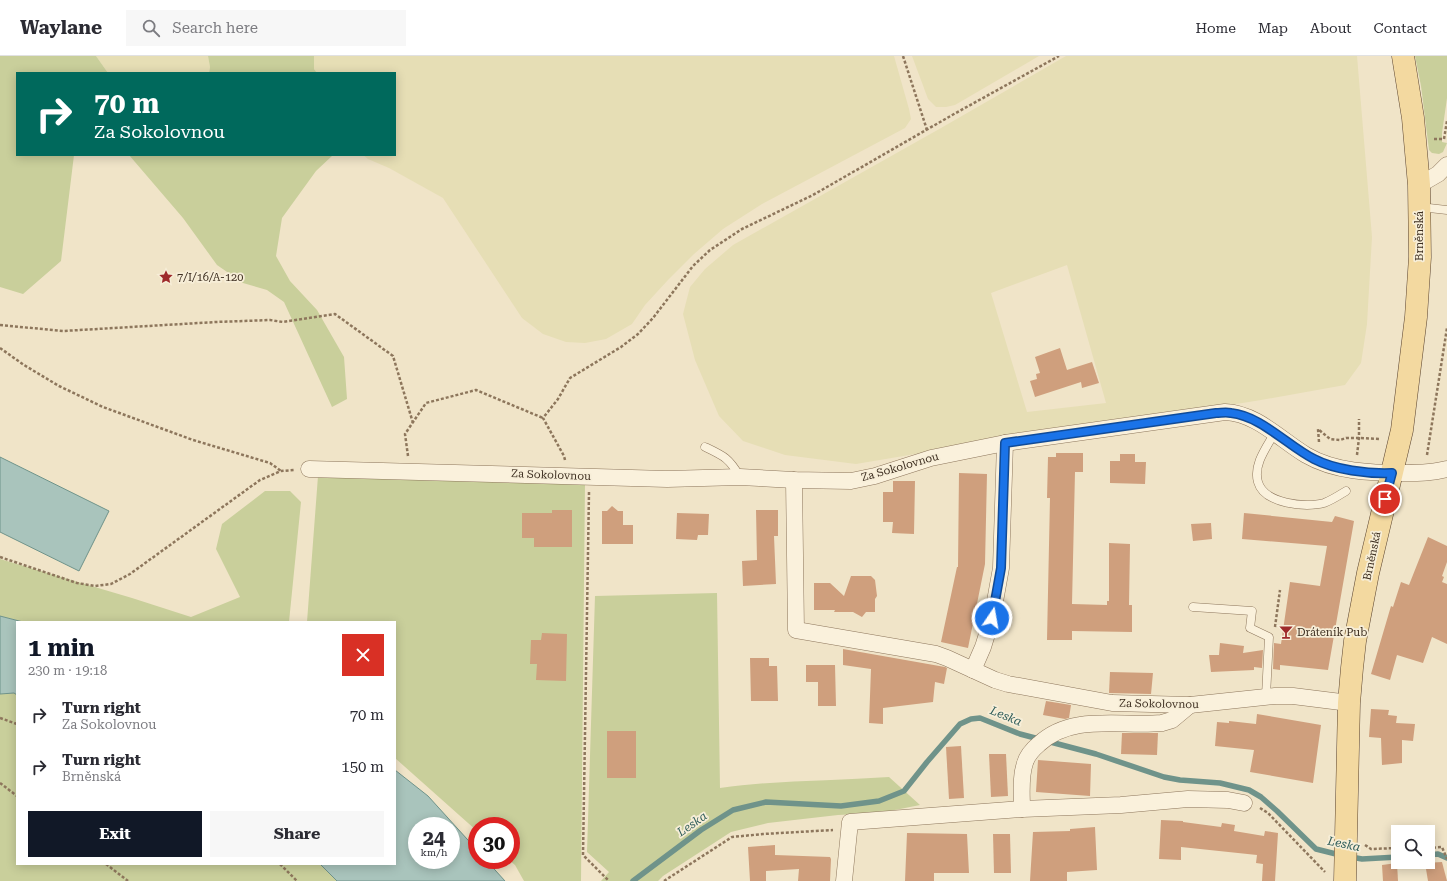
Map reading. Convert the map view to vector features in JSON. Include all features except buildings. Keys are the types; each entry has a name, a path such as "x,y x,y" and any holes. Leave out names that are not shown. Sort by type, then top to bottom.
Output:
{"main road":[{"name":"Brněnská","path":"1342,861 1352,662 1360,610 1375,537 1392,473 1406,400 1416,318 1420,257 1419,185 1415,132 1403,56"}],"street":[{"path":"1419,185 1430,179 1447,165"},
{"name":"Za Sokolovnou","path":"309,469 569,475 667,479 740,477 851,481 875,476 931,458 1005,443 1225,412 1236,413 1248,418 1316,460 1356,471 1378,474 1432,472 1447,469"},
{"path":"974,670 992,618 1001,568 1005,443"},
{"name":"Za Sokolovnou","path":"794,480 796,630 936,654 995,680 1013,686 1098,701 1122,704 1190,705 1266,696 1293,696 1349,703"},
{"path":"1022,809 1024,767 1028,756 1041,742 1058,731 1074,726 1162,723 1172,720 1190,705"},
{"path":"844,881 850,822 1022,809 1121,805 1188,799 1228,800 1244,803"}],"lane":[{"path":"1419,207 1447,210"},
{"path":"1274,434 1258,465 1257,476 1258,483 1269,496 1280,501 1290,503 1315,504 1332,500 1346,491"},
{"path":"705,448 722,455 732,463 740,477"},
{"path":"1193,607 1252,611 1250,628 1269,637 1266,696"}],"path":[{"path":"903,56 927,130"},
{"path":"543,418 558,399 570,378 621,347 638,334 653,318 693,266 710,250 742,229 813,195 1059,56"},
{"path":"1429,139 1444,138 1447,121"},
{"path":"0,325 64,331 216,322 270,320 283,322 335,314 394,356 413,423"},
{"path":"1427,455 1447,328"},
{"path":"0,348 59,386 103,408 193,440 270,463 281,471"},
{"path":"409,471 405,434 426,403 476,390 543,418 564,456 569,475"},
{"path":"1356,471 1359,419"},
{"path":"1316,460 1319,440 1318,429 1330,439 1385,439"},
{"path":"0,557 77,583 95,586 111,584 130,574 260,480 281,471 309,469"},
{"path":"589,476 583,855 609,881"},
{"path":"1269,637 1275,631 1280,590"},
{"path":"0,718 16,724"},
{"path":"0,783 16,795"},
{"path":"1244,803 1264,811 1342,861 1362,843 1371,849 1391,848"},
{"path":"664,881 732,837 850,829"},
{"path":"1435,848 1442,848 1447,859"},
{"path":"107,865 128,881"},
{"path":"281,865 297,881"}],"shaded area":[{"path":"96,56 208,56 210,67 209,72 107,72"},
{"path":"314,56 894,56 911,119 905,128 762,204 723,229 694,254 668,280 645,305 632,324 606,339 585,343 566,342 543,334 522,318 443,198 364,156 396,156 396,72 316,72 314,69"},
{"path":"912,56 1039,56 955,105 936,107 928,99"},
{"path":"1066,56 1357,56 1372,237 1367,324 1361,363 1345,385 1144,419 1016,437 856,464 785,455 743,441 719,416 695,360 683,314 690,287 705,269 733,245","holes":["1067,265 1106,403 1027,412 991,293"]}],"green space":[{"path":"0,56 96,56 107,72 16,72 16,156 74,156 61,261 23,294 0,287"},
{"path":"208,56 314,56 314,69 316,72 209,72"},
{"path":"1415,56 1447,56 1447,98 1442,142 1447,143 1443,152 1439,154 1432,153 1429,150 1421,86"},
{"path":"130,156 332,156 316,171 282,218 276,256 290,281 317,310 344,357 347,399 332,407 284,302 267,290 243,283 217,265 183,218"},
{"path":"318,476 585,483 581,881 524,881 517,869 520,869 520,817 468,817 468,823 396,759 396,621 307,621"},
{"path":"265,491 290,491 301,502 289,621 19,621 0,616 0,559 191,617 240,597 216,549 222,524"},
{"path":"717,593 720,788 783,782 889,777 920,805 880,813 838,815 768,823 731,832 663,876 658,881 601,881 609,872 587,852 595,596"},
{"path":"14,693 16,694 16,865 321,865 337,881 0,881 0,694"}],"water":[{"path":"0,457 109,511 79,571 0,532"},
{"path":"0,616 19,621 16,621 16,694 14,693 0,694"},
{"path":"396,771 428,796 447,817 408,817 408,869 460,869 460,831 468,840 468,869 494,869 505,881 337,881 321,865 396,865"}],"waterway":[{"name":"Leska","path":"633,881 701,830 733,810 766,802 841,806 879,801 904,791 960,724 971,719 980,718 1020,734 1096,754 1164,777 1180,780 1220,783 1249,790 1261,797 1277,811 1316,849 1340,855"},
{"name":"Leska","path":"1435,854 1447,858"},
{"name":"Leska","path":"1351,857 1362,859 1391,857"}],"place":[{"name":"7/I/16/A-120","path":"166,277"},
{"name":"Dráteník Pub","path":"1286,632"}],"route":[{"path":"992,618 1001,568 1005,443 1231,412 1255,421 1307,456 1316,460 1342,468 1378,474 1392,473 1385,499"}]}
